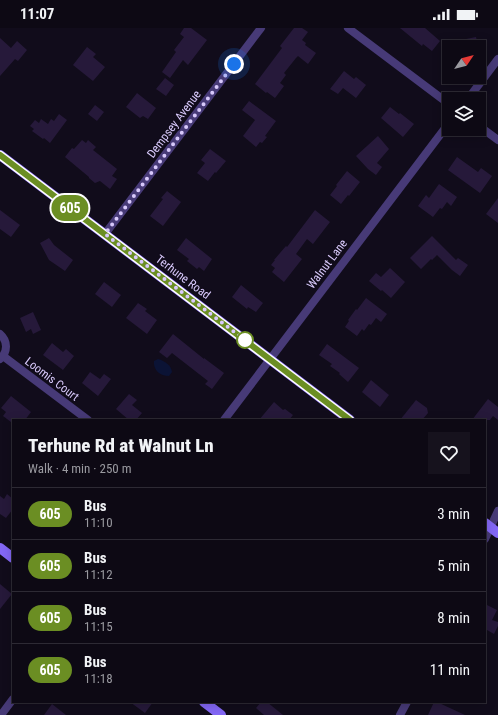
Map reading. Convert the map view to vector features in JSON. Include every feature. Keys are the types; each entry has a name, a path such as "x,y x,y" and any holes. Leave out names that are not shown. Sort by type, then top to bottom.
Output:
{"street":[{"name":"Dempsey Avenue","path":"105,234 261,28"},
{"path":"348,28 442,99"},
{"path":"473,92 498,58"},
{"path":"486,131 498,140"},
{"name":"Walnut Lane","path":"225,419 442,132"},
{"name":"Terhune Road","path":"0,155 349,419"},
{"name":"Loomis Court","path":"0,334 5,340 6,345 6,351 2,358 87,419"},
{"path":"486,537 498,511"},
{"path":"0,548 12,557"},
{"path":"1,715 12,700"},
{"path":"205,703 221,715"},
{"path":"400,715 406,703"}],"water":[{"path":"158,359 169,365 172,372 169,376 163,375 156,370 154,361"}],"building":[{"path":"184,28 191,28 207,40 188,65 183,60 170,78 162,72 176,52 174,50 184,37 180,34"},
{"path":"294,28 302,28 308,32 302,40 306,43 305,45 316,53 308,64 298,56 296,58 284,73 286,75 280,83 284,86 275,98 255,84 282,48 280,46"},
{"path":"400,28 425,28 440,41 432,51 423,44 422,46"},
{"path":"476,37 477,40 466,40"},
{"path":"0,38 11,48 17,41 27,50 18,61 15,59 0,76"},
{"path":"87,47 96,54 93,57 105,67 93,81 73,65"},
{"path":"344,71 354,79 356,77 366,85 356,98 343,88 338,94 330,89"},
{"path":"165,78 174,85 166,96 156,89"},
{"path":"137,93 156,108 148,119 143,116 140,118 126,107"},
{"path":"249,101 276,121 265,136 267,137 256,147 243,136 255,120 242,110"},
{"path":"95,105 104,112 97,121 88,114"},
{"path":"390,107 414,124 403,137 381,118"},
{"path":"59,114 67,120 50,143 32,131 34,129 30,126 35,120 39,123 41,119 48,124 51,119 54,121"},
{"path":"378,136 389,149 377,163 382,167 376,175 356,156"},
{"path":"82,140 86,143 88,140 96,147 93,150 117,169 112,176 117,179 110,189 100,181 95,183 65,157 72,148 74,149"},
{"path":"210,149 226,161 208,181 197,173 205,163 201,160"},
{"path":"457,157 478,172 481,168 492,176 480,193 448,170"},
{"path":"347,171 360,182 341,204 330,195"},
{"path":"439,184 457,197 451,206 447,202 433,217 418,206 426,195 429,198"},
{"path":"167,191 181,202 163,226 150,216"},
{"path":"498,198 498,223 486,214"},
{"path":"0,210 20,225 11,237 0,229"},
{"path":"315,210 330,222 313,244 307,239 296,254 302,259 284,282 272,272 275,268 271,265 286,246 287,247"},
{"path":"432,236 456,260 458,258 468,265 460,276 437,255 421,269 410,258"},
{"path":"49,238 54,245 73,260 65,271 49,260 40,243"},
{"path":"186,238 212,259 204,271 199,267 197,269 187,261 189,259 177,250"},
{"path":"390,268 405,282 391,298 369,281 376,273 381,277"},
{"path":"104,282 121,295 112,307 95,294"},
{"path":"241,285 263,303 256,312 248,307 247,309 232,297"},
{"path":"366,298 387,314 381,322 376,318 364,331 362,329 357,336 345,327 349,321 348,320"},
{"path":"138,303 147,309 145,311 157,320 147,334 126,318"},
{"path":"33,312 41,330 33,334 31,329 26,332 20,318"},
{"path":"173,334 224,373 212,389 205,384 208,381 172,353 167,358 159,352"},
{"path":"52,343 63,352 66,349 74,356 63,370 43,355"},
{"path":"327,344 359,368 348,382 339,374 340,373 330,366 332,364 319,355"},
{"path":"90,372 100,379 104,374 111,379 98,396 82,383"},
{"path":"371,380 389,395 380,407 362,392"},
{"path":"129,394 137,400 132,405 142,413 137,419 128,419 116,409"},
{"path":"11,396 31,412 26,419 12,419 11,422 3,416 6,412 1,408"},
{"path":"488,399 498,407 498,420 493,416 490,420 473,419"},
{"path":"416,400 427,408 428,413 423,419 401,419"},
{"path":"274,402 283,410 285,409 293,415 290,419 260,419"},
{"path":"7,494 12,498 12,510 6,518 0,514 0,496 4,499"},
{"path":"0,584 12,594 0,609"},
{"path":"486,604 497,610 492,620 498,622 498,626 494,634 487,630 486,632"},
{"path":"131,703 152,703 145,713"},
{"path":"260,703 268,703 283,715 264,715 256,708"},
{"path":"434,703 439,703 465,715 428,715"},
{"path":"52,704 66,715 44,715"}],"bus line":[{"name":"605","path":"0,155 349,419"}],"route":[{"path":"234,64 105,234 245,340"}]}
